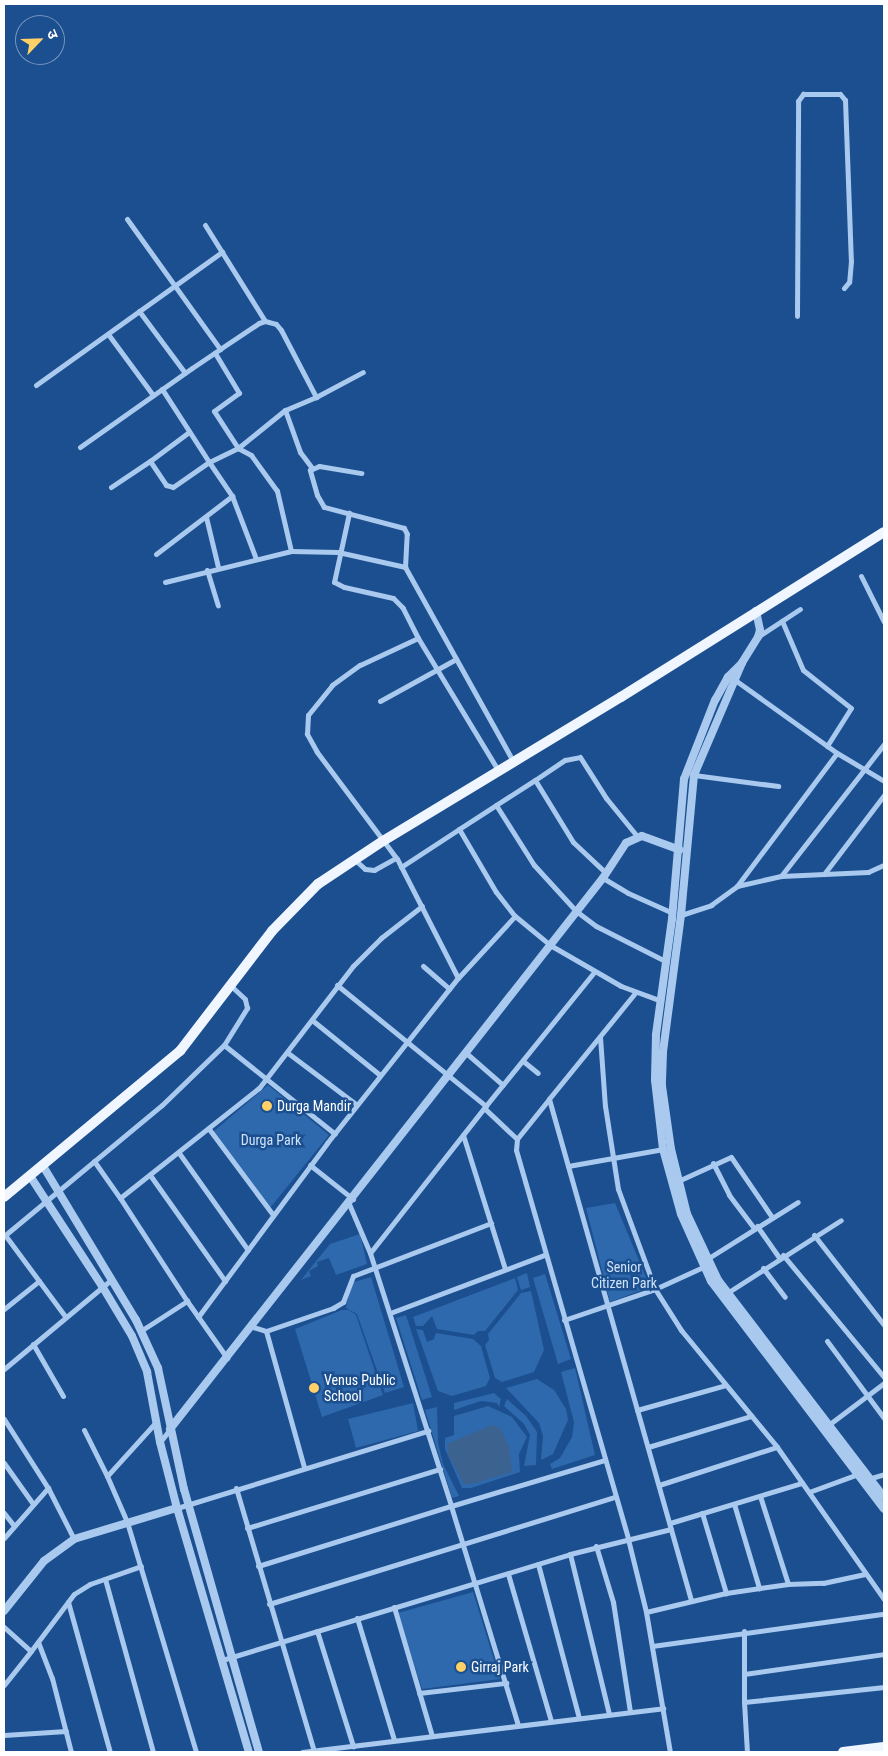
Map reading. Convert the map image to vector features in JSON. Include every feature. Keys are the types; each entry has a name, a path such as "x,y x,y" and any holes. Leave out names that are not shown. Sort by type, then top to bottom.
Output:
{"main road":[{"path":"4,1197 180,1051 297,903 355,859 513,760 622,697 756,611 883,536"},
{"path":"843,1752 884,1747"}],"street":[{"path":"797,316 798,101 803,94 840,94 845,100 850,261 849,282 844,288"},
{"path":"127,219 220,349"},
{"path":"205,225 265,321 276,324 281,330 316,397"},
{"path":"36,386 222,252"},
{"path":"139,311 185,373"},
{"path":"80,447 220,349 265,321"},
{"path":"108,334 153,395"},
{"path":"215,353 239,393 214,412 238,448 251,455 277,491 291,551"},
{"path":"150,461 170,488 209,462 238,448 284,410 316,397 362,372"},
{"path":"162,389 232,496 256,559"},
{"path":"284,410 300,452 312,468 361,473"},
{"path":"111,486 150,461 189,432"},
{"path":"312,468 310,473 320,504 404,528 407,534 405,567 513,760"},
{"path":"156,554 232,496"},
{"path":"349,513 333,578 336,585 382,594 398,602 435,672 498,770"},
{"path":"206,516 218,567"},
{"path":"165,582 218,567 291,551 338,552 405,567"},
{"path":"207,570 218,605"},
{"path":"862,576 884,622"},
{"path":"758,637 800,609"},
{"path":"756,611 760,630 758,637 742,663 697,762 694,775 687,851 677,914 662,1069 666,1119 678,1181 705,1263 868,1480 884,1497"},
{"path":"782,621 803,670 851,708 827,746"},
{"path":"418,638 360,665 340,678 319,699 306,720 307,734 317,752 396,858 458,978"},
{"path":"380,701 456,659"},
{"path":"742,663 734,668 720,692 691,757 684,779 677,849 677,914 665,961 659,1000 655,1080 662,1148 681,1214 723,1298 827,1426 859,1473 868,1480 884,1509"},
{"path":"735,680 837,754 884,780"},
{"path":"781,876 884,744"},
{"path":"536,780 573,842 605,875 628,893 677,914 711,905 737,886 837,754"},
{"path":"401,867 565,760 580,758 606,798 637,836 687,851"},
{"path":"694,775 778,786"},
{"path":"824,874 884,795"},
{"path":"496,805 534,865 576,911 596,926 665,961"},
{"path":"459,828 485,876 515,916 550,944 595,971 635,993 659,1000"},
{"path":"160,1442 253,1327 465,1052 605,875 626,843 637,836"},
{"path":"355,859 365,869 374,870 396,858"},
{"path":"737,886 781,876 868,872 884,865"},
{"path":"120,1198 179,1153 268,1078 337,985 367,951 422,906"},
{"path":"198,1317 310,1165 406,1041 458,978 515,916"},
{"path":"423,966 449,989"},
{"path":"370,1253 595,971"},
{"path":"337,985 448,1074 518,1139"},
{"path":"65,1316 4,1235 187,1083 224,1045 247,1008 245,1000 231,986"},
{"path":"635,993 518,1139 516,1150 544,1254 628,1539 646,1612 670,1752"},
{"path":"312,1020 380,1075"},
{"path":"600,1036 611,1158 628,1222 656,1289 681,1330 777,1447 884,1600"},
{"path":"224,1045 268,1078 334,1134"},
{"path":"465,1052 503,1085"},
{"path":"288,1053 357,1105"},
{"path":"523,1061 538,1073"},
{"path":"549,1100 691,1600"},
{"path":"208,1129 273,1215"},
{"path":"463,1135 505,1269"},
{"path":"568,1166 662,1148"},
{"path":"179,1153 248,1250"},
{"path":"678,1181 726,1157 735,1160 772,1217"},
{"path":"94,1160 227,1358"},
{"path":"714,1162 729,1195 884,1377"},
{"path":"310,1165 351,1201 375,1267 428,1431 518,1725"},
{"path":"42,1166 142,1330 162,1380 170,1430 188,1504 259,1752"},
{"path":"150,1175 225,1280"},
{"path":"30,1176 102,1286 132,1336 147,1372 160,1442 177,1508 249,1752"},
{"path":"564,1320 656,1289 705,1263 755,1227 798,1202"},
{"path":"726,1293 814,1235 841,1220"},
{"path":"253,1327 266,1331 339,1305 350,1279 375,1267 491,1223"},
{"path":"814,1235 884,1325"},
{"path":"390,1313 544,1254"},
{"path":"763,1268 784,1297"},
{"path":"4,1369 65,1316 111,1280"},
{"path":"4,1309 39,1281"},
{"path":"142,1330 187,1300"},
{"path":"266,1331 304,1467"},
{"path":"827,1341 884,1418"},
{"path":"33,1344 62,1396"},
{"path":"827,1426 884,1383"},
{"path":"637,1410 726,1385"},
{"path":"648,1447 752,1416"},
{"path":"4,1419 48,1488 74,1540"},
{"path":"107,1476 157,1422"},
{"path":"84,1430 128,1522 196,1752"},
{"path":"4,1611 44,1561 74,1540 304,1467 428,1431"},
{"path":"658,1485 777,1447"},
{"path":"258,1566 604,1460"},
{"path":"4,1463 33,1504"},
{"path":"247,1528 440,1469"},
{"path":"809,1492 859,1473"},
{"path":"868,1480 884,1474"},
{"path":"222,1660 357,1618 474,1585 596,1546 628,1539 670,1526 702,1513 802,1483"},
{"path":"4,1538 48,1488"},
{"path":"236,1488 280,1642 314,1751"},
{"path":"270,1604 462,1546 615,1496"},
{"path":"760,1496 788,1584"},
{"path":"734,1504 759,1588"},
{"path":"4,1513 14,1526"},
{"path":"702,1513 726,1593"},
{"path":"596,1546 613,1602 630,1712"},
{"path":"570,1554 609,1714"},
{"path":"538,1564 579,1718"},
{"path":"4,1685 68,1602 81,1589 141,1566"},
{"path":"508,1574 551,1721"},
{"path":"646,1612 726,1593 788,1584 823,1583 865,1574"},
{"path":"104,1579 153,1752"},
{"path":"68,1602 110,1752"},
{"path":"394,1607 432,1736"},
{"path":"652,1646 744,1631 884,1614"},
{"path":"357,1618 394,1740"},
{"path":"4,1627 31,1651"},
{"path":"317,1631 353,1746"},
{"path":"744,1631 744,1702 747,1752"},
{"path":"38,1642 66,1730 71,1752"},
{"path":"744,1674 884,1654"},
{"path":"419,1693 506,1683"},
{"path":"744,1702 884,1687"},
{"path":"302,1752 663,1708"},
{"path":"4,1735 66,1730"}],"green space":[{"name":"Durga Park","path":"268,1085 329,1135 270,1208 213,1132"},
{"name":"Senior Citizen Park","path":"615,1203 650,1287 610,1302 586,1208"},
{"path":"360,1234 367,1264 336,1275 329,1258 317,1262 318,1266 309,1271 311,1276 301,1280 330,1244"},
{"path":"527,1273 530,1287 521,1290 517,1277"},
{"path":"545,1274 571,1359 558,1364 533,1278"},
{"path":"371,1277 404,1387 385,1393 357,1314 346,1308 351,1283"},
{"path":"515,1278 518,1290 485,1331 478,1331 474,1335 437,1329 432,1316 423,1326 416,1326 413,1317"},
{"path":"531,1291 544,1350 534,1372 502,1382 495,1378 485,1345 489,1340 488,1334 521,1293"},
{"path":"342,1310 349,1310 356,1315 383,1395 322,1417 295,1329"},
{"path":"406,1315 432,1397 422,1400 396,1318"},
{"path":"416,1329 423,1330 427,1342 434,1339 436,1333 473,1339 481,1346 490,1378 486,1386 452,1396 438,1391"},
{"path":"575,1368 595,1455 552,1469 550,1464 560,1458 572,1437 574,1422 561,1372"},
{"path":"537,1379 554,1390 566,1409 568,1420 553,1454 541,1460 543,1436 539,1423 506,1388"},
{"path":"494,1393 501,1399 499,1407 497,1403 481,1401 454,1410 454,1403"},
{"path":"507,1399 526,1416 537,1432 536,1465 524,1466 530,1435 524,1424 504,1406"},
{"path":"413,1403 418,1431 356,1448 348,1419"},
{"path":"488,1406 512,1417 527,1437 519,1454 520,1472 471,1488 462,1488 445,1449 445,1438 454,1435 454,1416"},
{"path":"437,1407 438,1443 443,1464 459,1496 452,1498 425,1410"},
{"path":"473,1592 500,1679 422,1689 398,1613"}],"shaded area":[{"path":"492,1425 500,1428 509,1447 512,1472 472,1484 464,1484 449,1457 447,1444"}],"place":[{"name":"Durga Mandir","path":"267,1106"},
{"name":"Venus Public School","path":"314,1388"},
{"name":"Girraj Park","path":"461,1667"}]}
